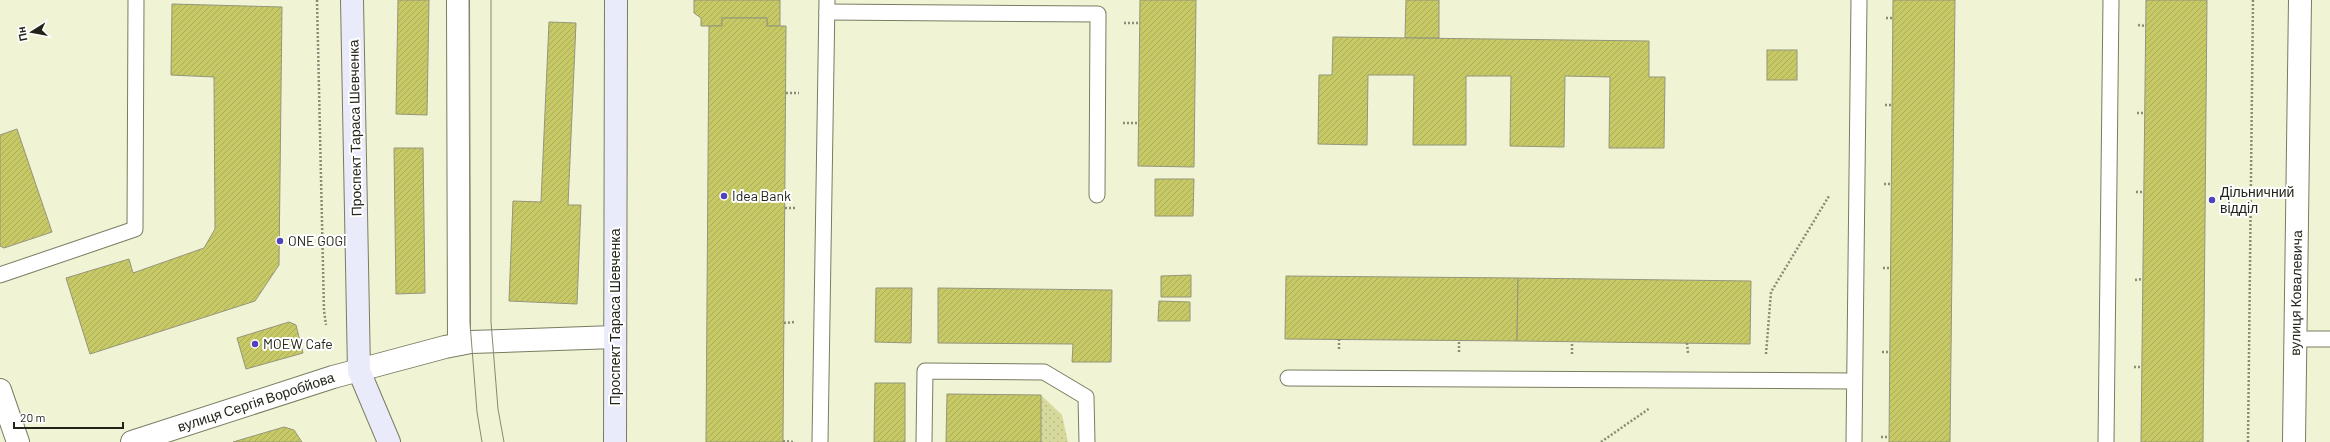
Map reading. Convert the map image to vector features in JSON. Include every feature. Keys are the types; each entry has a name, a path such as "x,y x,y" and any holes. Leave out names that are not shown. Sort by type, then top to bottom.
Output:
{"main road":[{"name":"Проспект Тараса Шевченка","path":"352,0 359,371 389,442"},
{"name":"Проспект Тараса Шевченка","path":"615,442 616,0"}],"street":[{"path":"458,0 459,344"},
{"name":"вулиця Ковалевича","path":"2294,442 2300,0"},
{"name":"вулиця Сергія Воробйова","path":"132,442 333,377 459,344 471,342 615,338"},
{"path":"0,390 18,442"}],"lane":[{"path":"0,275 135,229 136,0"},
{"path":"1854,442 1859,0"},
{"path":"2106,442 2111,0"},
{"path":"820,442 827,6 1098,14 1097,195"},
{"path":"2295,339 2330,339"},
{"path":"924,442 925,371 1044,372 1086,397 1087,442"},
{"path":"1288,378 1854,381"}],"path":[{"path":"2248,442 2253,0"},
{"path":"1763,381 1771,292 1833,190"},
{"path":"1601,442 1651,407"}],"green space":[{"path":"1041,395 1062,415 1068,442 1041,442"}],"building":[{"path":"398,0 429,0 427,115 396,114"},
{"path":"694,0 780,0 780,26 767,26 767,18 722,18 722,26 701,26 701,18 694,13"},
{"path":"1140,0 1196,0 1194,167 1138,166"},
{"path":"1406,0 1439,0 1439,38 1405,38"},
{"path":"1893,0 1955,0 1950,442 1889,442"},
{"path":"2146,0 2207,0 2203,442 2141,442"},
{"path":"172,4 282,7 279,265 255,301 90,354 66,278 129,259 133,273 204,248 215,229 214,77 171,75"},
{"path":"722,18 767,18 767,26 786,26 783,442 706,442 709,26 722,26"},
{"path":"549,22 576,23 568,205 581,205 577,304 509,301 513,201 541,202"},
{"path":"1333,37 1649,41 1649,77 1665,77 1664,148 1609,148 1610,77 1565,76 1564,147 1510,146 1511,76 1466,76 1466,145 1413,145 1414,75 1368,75 1367,145 1318,144 1319,75 1332,75"},
{"path":"1767,50 1797,50 1797,80 1767,80"},
{"path":"17,129 52,232 4,248 0,246 0,135"},
{"path":"394,148 423,148 425,293 396,294"},
{"path":"1155,179 1194,179 1193,216 1155,216"},
{"path":"1191,275 1191,297 1161,297 1161,276"},
{"path":"1286,276 1518,278 1517,341 1285,339"},
{"path":"1518,278 1751,281 1750,344 1517,341"},
{"path":"876,288 912,288 911,343 875,342"},
{"path":"938,288 1112,290 1111,362 1072,362 1073,344 938,343"},
{"path":"1159,301 1190,302 1190,321 1158,321"},
{"path":"289,322 296,325 303,353 246,369 237,338"},
{"path":"875,383 905,383 905,442 874,442"},
{"path":"947,394 1041,395 1041,442 946,442"},
{"path":"284,427 294,430 302,442 233,442"}],"tram line":[{"path":"469,0 470,323 477,412 482,442"},
{"path":"491,0 491,322 498,409 504,442"}],"place":[{"name":"Idea Bank","path":"724,196"},
{"name":"Дільничний відділ","path":"2212,200"},
{"name":"ONE GOGI","path":"280,241"},
{"name":"MOEW Cafe","path":"255,344"}]}
